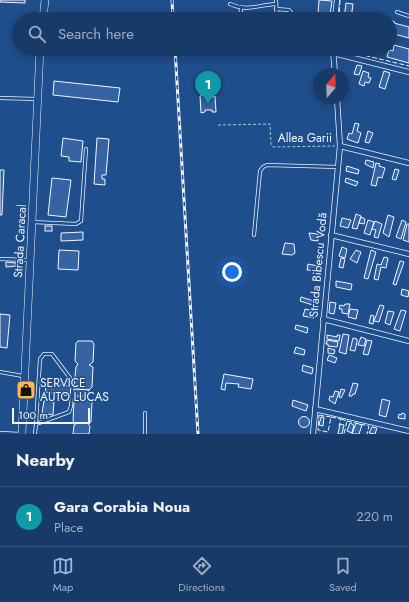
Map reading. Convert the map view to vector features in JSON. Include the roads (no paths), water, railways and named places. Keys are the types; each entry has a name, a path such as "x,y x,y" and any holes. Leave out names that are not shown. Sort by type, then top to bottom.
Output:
{"main road":[{"path":"43,12 45,0"},
{"name":"Strada Caracal","path":"22,434 40,56"}],"street":[{"path":"336,12 337,0"},
{"path":"333,56 334,68"},
{"path":"351,56 409,72"},
{"name":"Strada Bibescu Vodă","path":"312,434 340,146 337,104"},
{"path":"340,146 409,163"},
{"path":"331,235 409,254"},
{"path":"323,320 409,341"},
{"path":"315,409 409,431"}],"lane":[{"path":"276,0 276,9 289,10 291,12"},
{"path":"230,4 242,9 254,8 257,5 276,4"},
{"path":"397,12 409,16"},
{"path":"0,98 38,99"},
{"path":"32,222 76,224 81,221 86,149"},
{"path":"254,235 260,171 263,167 267,165 338,167"},
{"path":"0,259 29,260"},
{"path":"36,424 69,412 71,406 73,382 52,354 44,354 40,359 36,424 36,434"},
{"path":"0,372 14,373 25,377"},
{"path":"145,413 145,434"},
{"path":"0,433 22,434"}],"railway":[{"path":"172,0 173,12"},
{"path":"175,56 198,434"}],"place":[{"name":"Gara Corabia Noua","path":"208,104"},
{"name":"SERVICE AUTO LUCAS","path":"26,390"}]}
